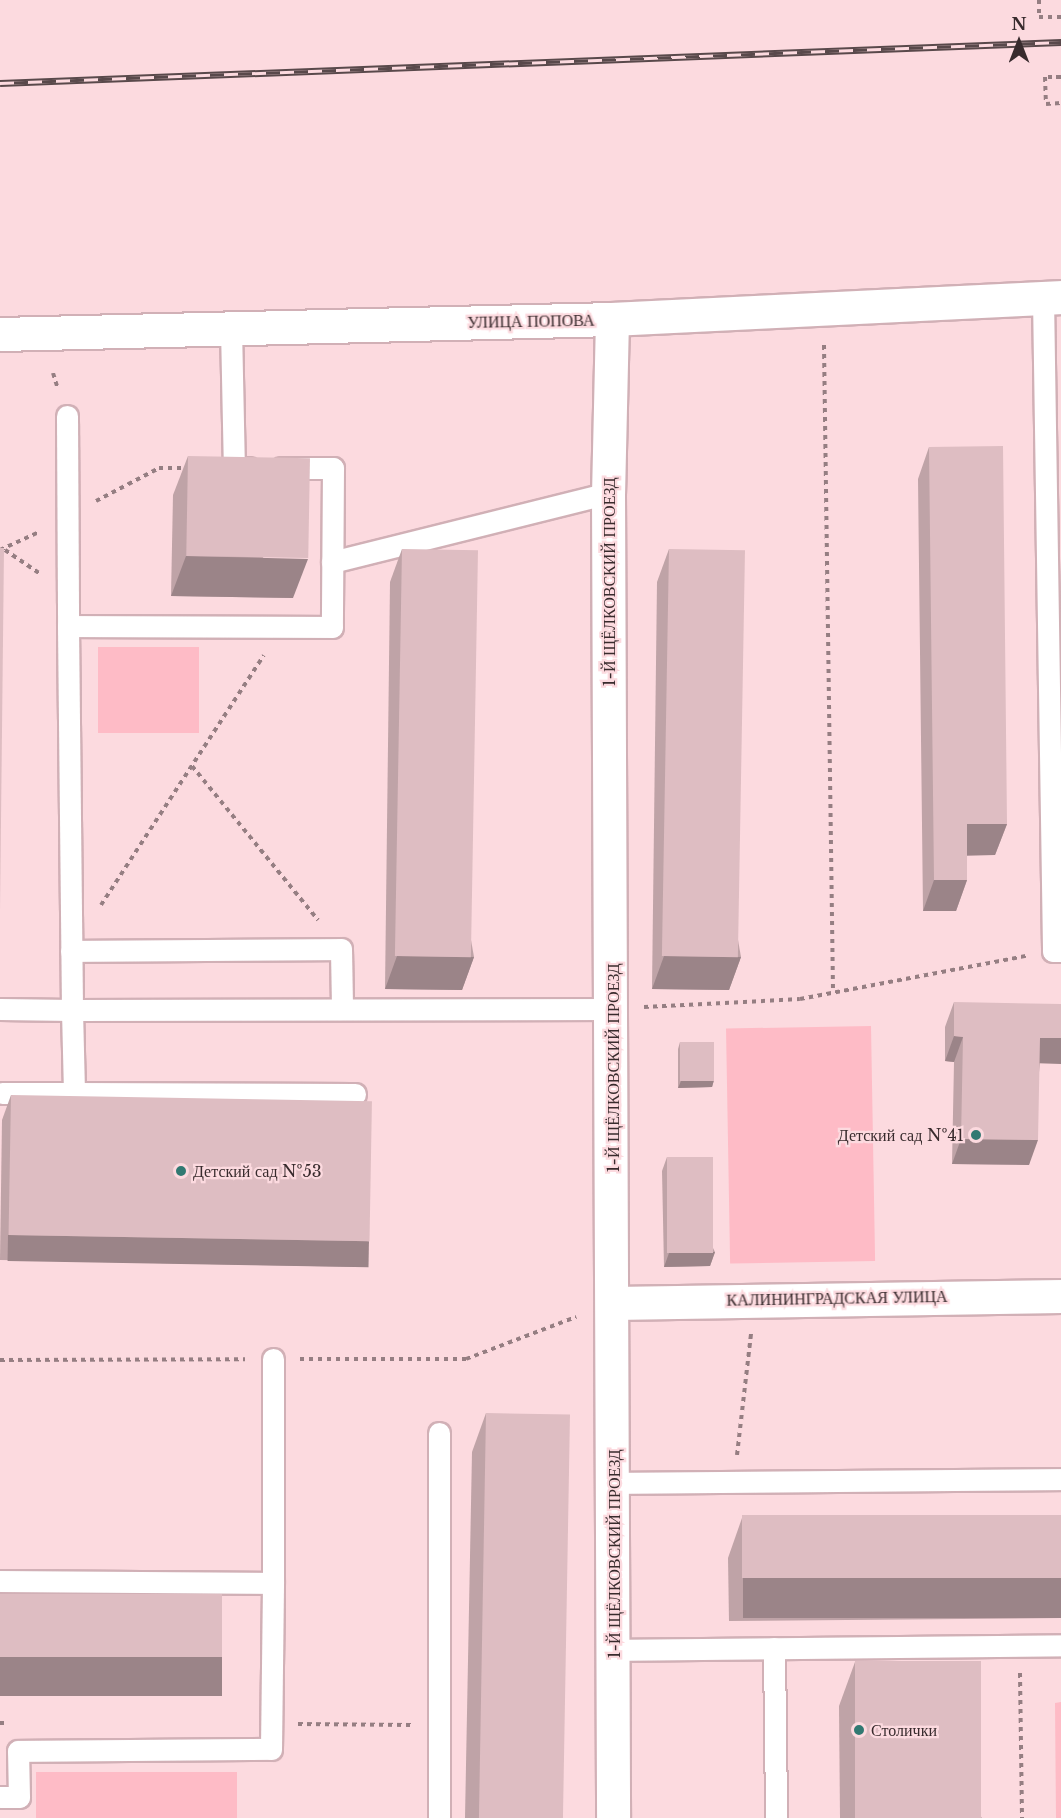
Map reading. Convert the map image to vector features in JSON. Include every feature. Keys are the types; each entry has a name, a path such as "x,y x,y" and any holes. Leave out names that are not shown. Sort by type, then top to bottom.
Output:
{"street":[{"name":"УЛИЦА ПОПОВА","path":"0,334 612,319 1052,297"},
{"name":"1-Й ЩЁЛКОВСКИЙ ПРОЕЗД","path":"612,319 608,494 614,1009 613,1818"},
{"name":"КАЛИНИНГРАДСКАЯ УЛИЦА","path":"614,1303 1061,1296"}],"lane":[{"path":"1052,297 1057,951"},
{"path":"68,626 332,627 333,468 234,468 231,328"},
{"path":"67,416 74,1093"},
{"path":"332,562 608,494"},
{"path":"71,951 341,949 342,1009"},
{"path":"0,1009 614,1009"},
{"path":"2,1093 355,1094"},
{"path":"0,1797 19,1797 18,1751 271,1749 273,1359"},
{"path":"439,1433 439,1818"},
{"path":"614,1483 1061,1479"},
{"path":"0,1581 273,1583"},
{"path":"614,1650 1061,1645"},
{"path":"774,1648 776,1818"}],"path":[{"path":"1039,0 1039,17 1061,17"},
{"path":"1061,77 1045,77 1046,104 1061,104"},
{"path":"824,345 833,993"},
{"path":"0,550 159,468 234,468"},
{"path":"71,951 282,627"},
{"path":"192,766 341,949"},
{"path":"614,1009 833,993 1057,951"},
{"path":"734,1482 755,1299"},
{"path":"0,1360 466,1359 614,1303"},
{"path":"1020,1645 1022,1818"},
{"path":"272,1724 439,1725"}],"shaded area":[{"path":"98,647 199,647 199,733 98,733"},
{"path":"871,1026 875,1261 730,1263 726,1029"},
{"path":"1061,1702 1061,1818 1056,1818 1055,1703"},
{"path":"36,1772 237,1772 237,1818 36,1818"}],"building":[{"path":"1003,446 1007,824 967,824 967,880 934,880 929,447"},
{"path":"188,456 310,458 308,558 186,556"},
{"path":"0,548 4,548 0,912"},
{"path":"402,549 478,550 471,957 395,956"},
{"path":"669,549 745,550 738,957 662,956"},
{"path":"954,1002 1061,1004 1061,1038 1040,1038 1038,1140 961,1139 963,1037 954,1036"},
{"path":"680,1042 714,1042 714,1081 680,1081"},
{"name":"Детский сад №53","path":"11,1095 372,1101 370,1241 9,1235"},
{"path":"667,1157 713,1157 713,1253 667,1253"},
{"path":"486,1413 570,1414 563,1818 479,1818"},
{"path":"742,1515 1061,1515 1061,1578 742,1578"},
{"path":"0,1594 222,1594 222,1657 0,1657"},
{"path":"855,1661 981,1661 981,1818 855,1818"}],"railway":[{"path":"0,83 1061,42"}],"place":[{"name":"Детский сад №41","path":"976,1135"},
{"name":"Детский сад №53","path":"181,1171"},
{"name":"Столички","path":"859,1730"}]}
